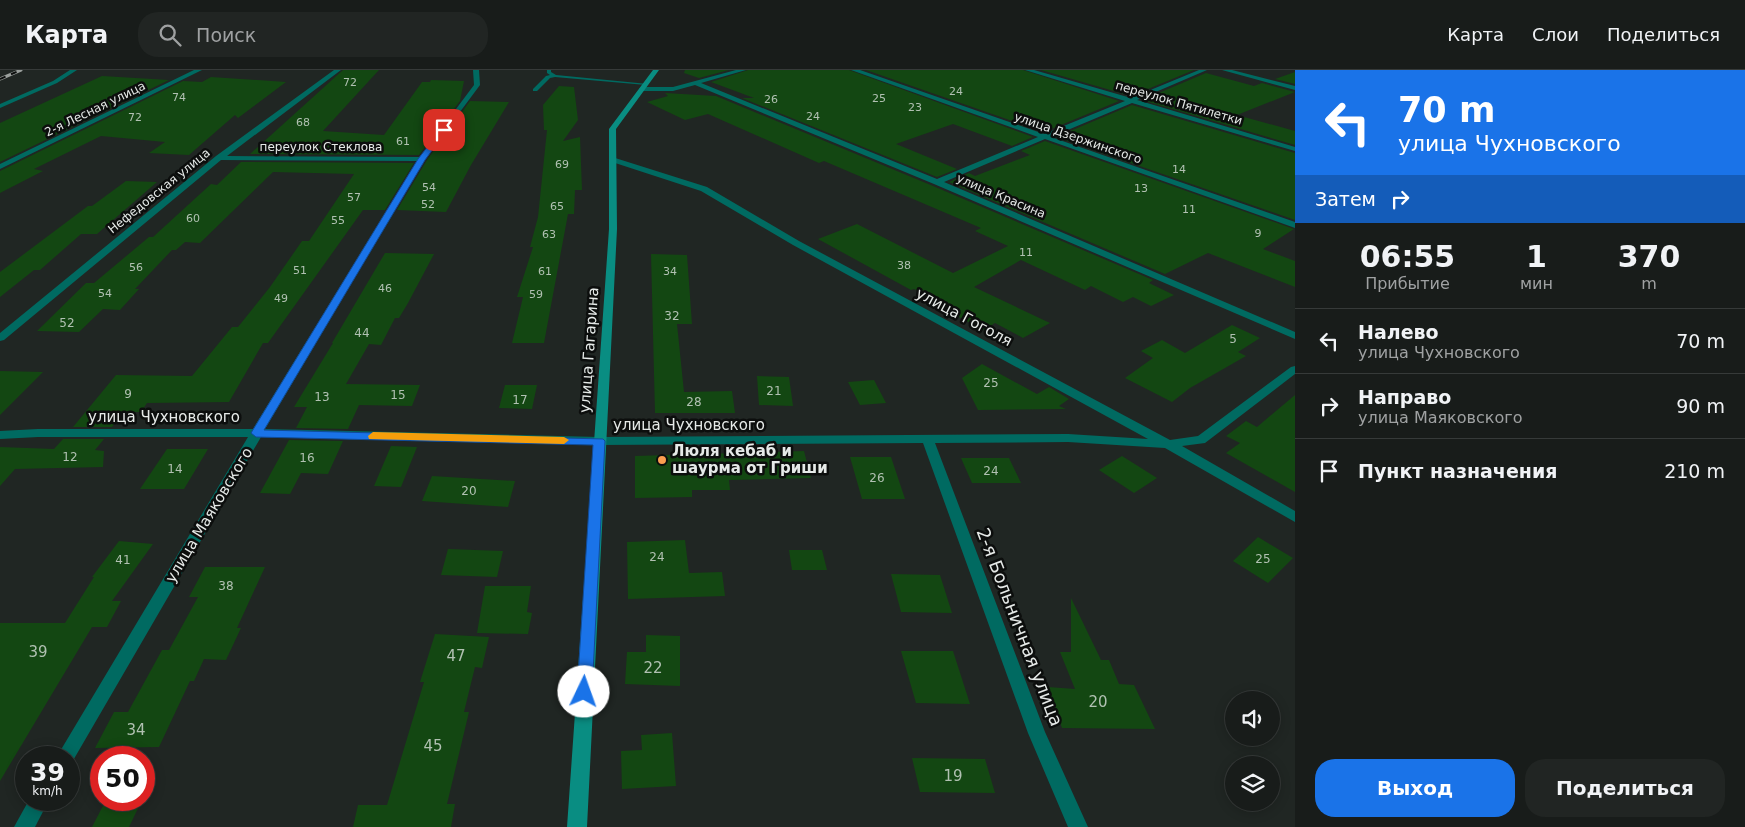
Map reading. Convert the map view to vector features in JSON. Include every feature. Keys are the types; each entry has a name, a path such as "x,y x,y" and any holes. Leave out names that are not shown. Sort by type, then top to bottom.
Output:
{"main road":[{"name":"улица Гагарина","path":"577,827 613,229 612,129 656,70"}],"street":[{"path":"0,106 55,82 74,70"},
{"name":"2-я Лесная улица","path":"0,166 199,70"},
{"name":"Нефедовская улица","path":"0,338 219,158 338,70"},
{"name":"улица Маяковского","path":"72,746 256,433 422,159 477,85 476,70"},
{"path":"644,87 673,89 743,70"},
{"name":"улица Дзержинского","path":"854,70 1295,225"},
{"name":"переулок Пятилетки","path":"1028,70 1295,149"},
{"path":"937,182 1204,70"},
{"path":"1225,70 1295,88"},
{"name":"улица Красина","path":"695,83 937,182 1295,336"},
{"name":"переулок Стеклова","path":"219,158 422,159"},
{"name":"улица Гоголя","path":"612,159 704,189 804,247 1168,444 1295,517"},
{"name":"улица Чухновского","path":"0,435 38,433 256,433 599,441 1068,438 1168,444 1201,440 1295,369"},
{"name":"2-я Больничная улица","path":"928,440 1038,733 1078,827"},
{"path":"24,827 33,811"}],"lane":[{"path":"549,70 549,73 555,76"},
{"path":"535,90 548,77 555,76 644,87"}],"building":[{"path":"343,70 379,70 323,131 384,135 422,82 430,82 431,80 464,81 460,101 419,155 250,154"},
{"path":"685,70 729,70 699,78 684,73"},
{"path":"748,70 849,70 1033,137 1012,146 953,124 896,144 957,169 937,177 742,98 754,98 711,82"},
{"path":"866,70 1023,70 1119,101 1044,132"},
{"path":"1041,70 1194,70 1131,96"},
{"path":"1295,72 1295,84 1275,79"},
{"path":"1206,73 1254,86 1262,83 1295,92 1237,115 1295,131 1295,145 1142,100"},
{"path":"102,76 169,80 0,162 0,123"},
{"path":"211,77 286,82 238,118 235,115 189,155 149,153 165,142 101,136 34,169 43,171 0,193 0,171 183,81 202,82"},
{"path":"559,86 574,87 578,120 563,141 580,137 582,190 575,190 574,214 568,214 544,343 512,343 523,297 517,297 533,247 530,247 538,217 547,130 544,130 543,105"},
{"path":"665,93 716,96 1153,280 1149,283 1174,295 1151,306 1133,297 1123,302 1091,286 1085,290 1021,260 974,287 1050,323 1023,338 995,323 984,330 955,315 960,312 914,289 911,290 818,239 857,224 953,273 1008,246 975,231 981,228 824,161 819,163 708,114 685,120 647,102 668,96"},
{"path":"470,101 509,102 471,165 446,212 397,210 427,160"},
{"path":"1132,105 1295,153 1295,220 1056,137"},
{"path":"1045,141 1294,229 1263,249 1295,261 1295,287 1208,253 1165,274 949,182 969,173 975,176 1030,155 1021,151"},
{"path":"241,162 414,163 385,210 363,210 268,343 263,343 229,402 147,403 141,412 123,412 112,427 73,427 116,375 192,376 232,327 238,327 270,287 302,241 309,241 354,174 273,172 200,243 185,242 176,250 172,250 135,289 139,289 120,310 103,309 79,332 37,331 86,283 94,283 149,237 153,237 211,184 217,185"},
{"path":"126,181 157,182 97,234 81,234 40,270 34,270 0,297 0,272 88,206 92,206"},
{"path":"385,253 434,254 408,303 399,318 395,318 381,345 369,344 346,384 420,385 412,406 359,405 348,429 296,428 307,407 294,407"},
{"path":"651,254 687,255 692,324 677,324 684,392 732,391 735,413 655,413"},
{"path":"1232,325 1260,338 1238,352 1246,356 1190,388 1172,402 1125,378 1153,358 1141,351 1162,340 1185,353"},
{"path":"982,364 1037,394 1049,387 1069,399 1059,406 1066,409 978,410 962,378"},
{"path":"0,371 43,372 0,415"},
{"path":"757,376 789,377 793,406 759,405"},
{"path":"874,380 886,403 860,405 848,382"},
{"path":"505,385 537,385 532,409 499,408"},
{"path":"1295,395 1295,492 1226,453 1240,443 1226,436 1246,421 1257,427"},
{"path":"63,439 104,439 95,450 104,451 103,467 15,469 0,486 0,447 54,449"},
{"path":"289,440 343,441 328,474 301,473 290,494 260,493"},
{"path":"391,446 417,447 401,487 374,486"},
{"path":"167,449 208,449 184,489 140,489"},
{"path":"804,451 811,478 729,480 730,490 692,490 692,497 635,498 635,456"},
{"path":"1122,456 1157,478 1134,493 1099,470"},
{"path":"850,457 891,457 905,499 862,499"},
{"path":"961,458 1009,458 1021,483 972,483"},
{"path":"432,476 515,481 508,507 422,501"},
{"path":"1258,537 1293,558 1268,583 1233,561"},
{"path":"685,540 689,573 722,572 725,596 628,599 627,542"},
{"path":"119,541 153,544 112,601 121,601 107,627 92,627 21,746 15,746 15,756 0,781 0,623 65,623 94,577 92,577"},
{"path":"448,549 503,551 497,577 441,575"},
{"path":"789,550 822,550 827,570 792,570"},
{"path":"205,567 265,567 237,628 241,628 226,660 204,659 194,681 190,681 159,747 96,746 114,712 128,712 162,650 169,650 198,597 189,597"},
{"path":"891,574 940,575 952,613 901,612"},
{"path":"485,586 531,586 527,612 532,613 528,634 477,633"},
{"path":"1071,598 1101,660 1109,660 1119,684 1134,685 1155,729 1062,728 1048,687 1075,689 1060,652 1071,652"},
{"path":"435,634 489,637 482,668 475,667 464,712 469,712 447,804 455,804 451,827 353,827 358,805 387,805 424,682 420,682"},
{"path":"646,635 680,636 680,686 625,684 627,652 646,652"},
{"path":"901,651 953,651 970,704 916,703"},
{"path":"672,733 676,786 622,789 621,751 642,750 641,735"},
{"path":"912,758 985,759 995,793 920,792"},
{"path":"100,811 137,811 129,827 92,827"}],"railway":[{"path":"0,79 21,70"}],"slow traffic":[{"path":"373,436 564,440"}],"place":[{"name":"Люля кебаб и шаурма от Гриши","path":"662,460"}],"route":[{"path":"444,130 422,159 256,433 599,441 584,692"}]}
